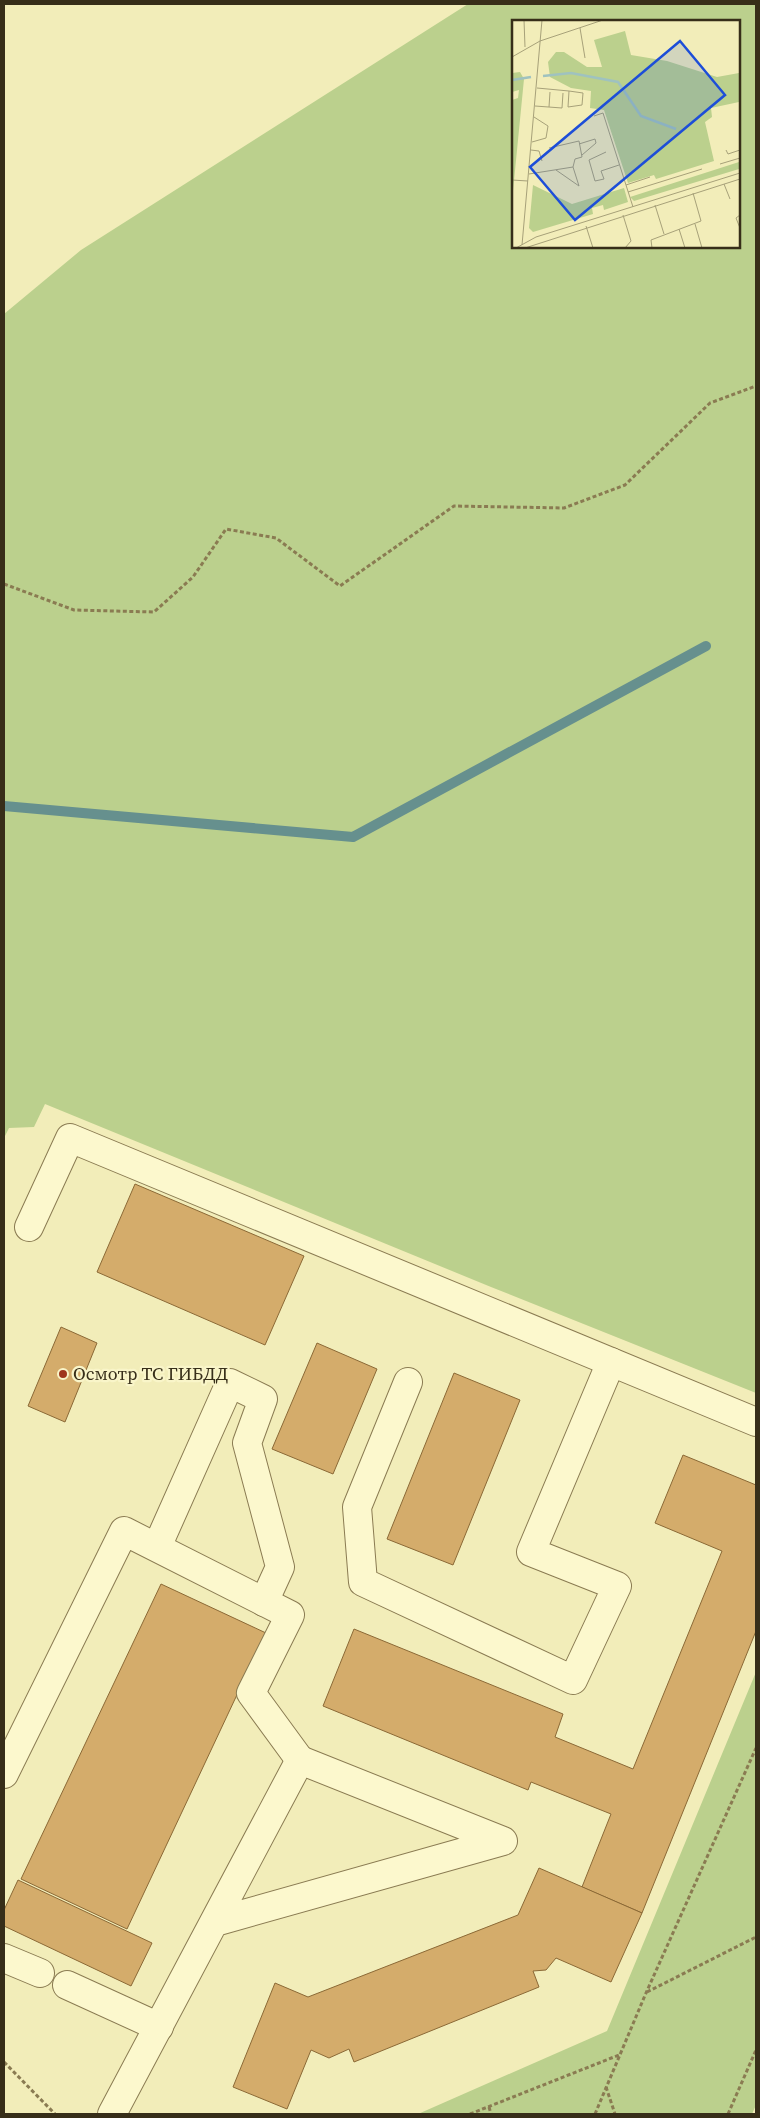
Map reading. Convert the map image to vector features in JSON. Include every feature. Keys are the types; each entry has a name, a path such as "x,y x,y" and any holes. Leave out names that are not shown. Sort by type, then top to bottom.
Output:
{"lane":[{"path":"29,1227 70,1138 756,1422"},
{"path":"408,1382 357,1507 363,1582 573,1680 617,1586 530,1552 611,1362"},
{"path":"157,1547 230,1383 263,1398 247,1443 280,1567 264,1602"},
{"path":"4,1774 124,1531 290,1615 251,1693 300,1760 503,1841 215,1922"},
{"path":"112,2114 300,1760"},
{"path":"4,1958 40,1973"},
{"path":"67,1985 159,2026"}],"path":[{"path":"4,584 74,610 154,612 193,577 226,529 276,538 340,586 454,506 564,508 625,485 710,403 756,386"},
{"path":"595,2114 646,1993 756,1748"},
{"path":"646,1993 756,1937"},
{"path":"728,2114 756,2050"},
{"path":"470,2114 619,2055"},
{"path":"4,2062 55,2114"},
{"path":"606,2087 615,2114"},
{"path":"489,2107 491,2114"}],"green space":[{"path":"468,4 756,4 756,1393 491,1287 45,1104 34,1127 9,1128 4,1138 4,314 81,250"},
{"path":"756,1672 756,2105 752,2114 418,2114 607,2031"}],"building":[{"path":"135,1184 304,1256 265,1345 97,1272"},
{"name":"Осмотр ТС ГИБДД","path":"61,1327 97,1343 65,1422 28,1406"},
{"path":"317,1343 377,1369 333,1474 272,1449"},
{"path":"454,1373 520,1400 453,1565 387,1539"},
{"path":"683,1455 756,1485 756,1631 642,1913 582,1887 611,1814 531,1782 528,1790 323,1706 354,1629 563,1714 555,1737 633,1769 722,1551 655,1523"},
{"path":"161,1584 266,1633 127,1929 21,1879"},
{"path":"539,1868 642,1913 611,1982 556,1958 546,1970 533,1971 539,1987 354,2062 349,2049 329,2058 311,2050 287,2109 233,2087 275,1983 308,1997 518,1915"},
{"path":"18,1880 152,1943 131,1986 4,1926 4,1910"}],"waterway":[{"path":"4,806 353,837 706,646"}],"place":[{"name":"Осмотр ТС ГИБДД","path":"63,1374"}]}
